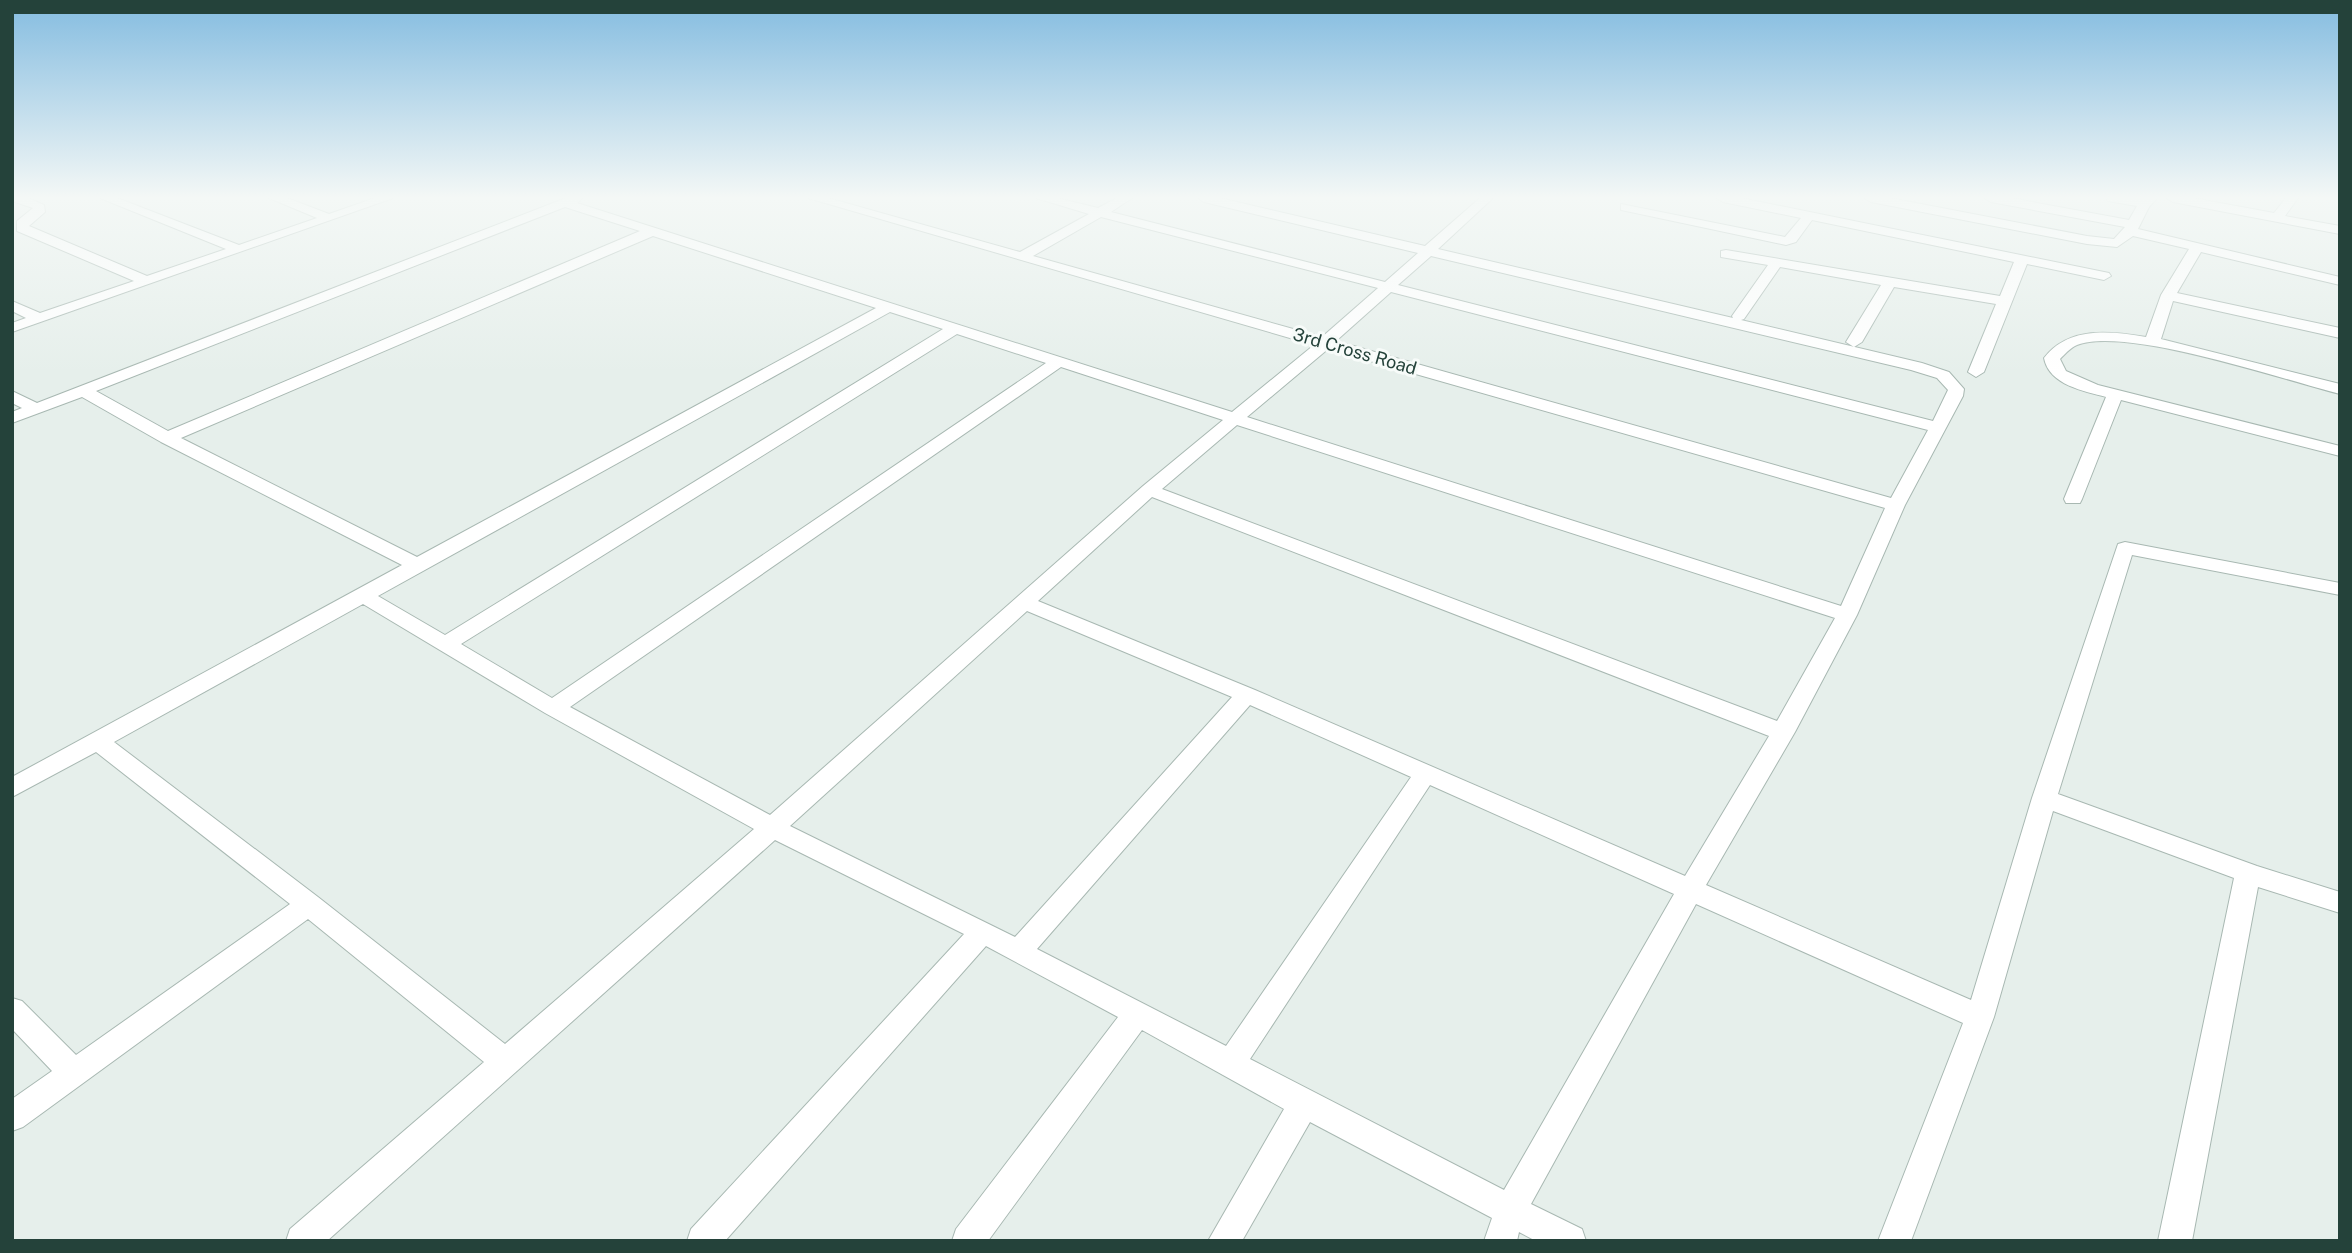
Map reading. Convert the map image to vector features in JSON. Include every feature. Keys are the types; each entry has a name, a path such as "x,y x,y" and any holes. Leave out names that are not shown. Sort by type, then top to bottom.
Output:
{"street":[{"path":"89,256 146,281"},
{"path":"12,328 214,256"},
{"path":"12,418 427,256"},
{"path":"167,438 592,256"},
{"path":"731,256 1847,615"},
{"name":"3rd Cross Road","path":"1025,256 1896,505"},
{"path":"1270,256 1937,427"},
{"path":"302,1241 772,828 1149,490 1425,256"},
{"path":"1444,256 1932,370 1953,382 1956,389 1955,396 1896,505 1847,615 1511,1209 1500,1241"},
{"path":"1741,256 2004,301"},
{"path":"2009,256 2104,276"},
{"path":"2152,342 2168,295 2191,256"},
{"path":"2233,256 2340,281"},
{"path":"1976,372 2022,259"},
{"path":"1739,316 1776,262"},
{"path":"1854,342 1890,282"},
{"path":"2168,295 2340,333"},
{"path":"12,305 39,319"},
{"path":"12,788 888,307"},
{"path":"444,645 956,328"},
{"path":"2340,389 2133,338 2091,337 2072,341 2052,358 2052,365 2069,379 2115,396 2340,451"},
{"path":"553,708 1058,362"},
{"path":"84,391 167,438 417,565"},
{"path":"12,396 36,409"},
{"path":"2073,499 2115,396"},
{"path":"1149,490 1783,732"},
{"path":"1894,1241 1980,1017 2044,798 2125,548 2340,589"},
{"path":"363,596 553,708 772,828 983,931 1230,1065 1570,1241"},
{"path":"1023,602 1247,695 1980,1017"},
{"path":"1018,952 1247,695"},
{"path":"97,741 309,904 505,1062"},
{"path":"1230,1065 1426,774"},
{"path":"2044,798 2248,873 2340,902"},
{"path":"2175,1241 2248,873"},
{"path":"12,1117 309,904"},
{"path":"703,1241 983,931"},
{"path":"12,1010 73,1072"},
{"path":"968,1241 1138,1013"},
{"path":"1224,1241 1304,1104"}]}
